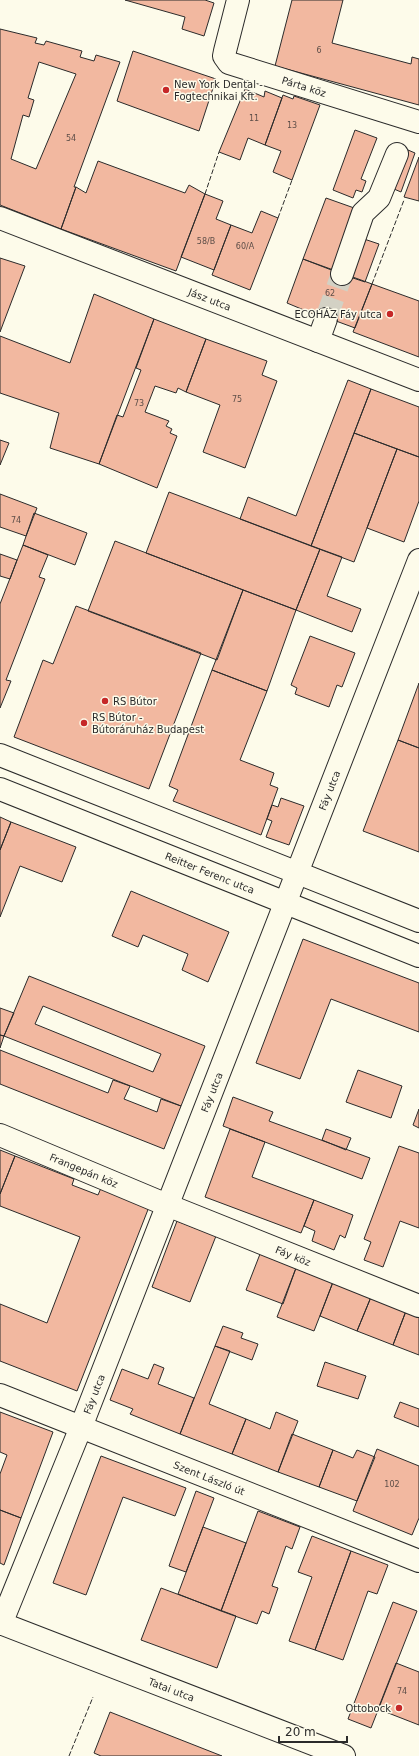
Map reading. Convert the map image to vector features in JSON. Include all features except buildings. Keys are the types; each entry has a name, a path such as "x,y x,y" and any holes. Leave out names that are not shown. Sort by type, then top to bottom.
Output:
{"street":[{"name":"Párta köz","path":"238,0 224,56 229,63 419,122"},
{"path":"342,274 364,213 379,198 397,154"},
{"name":"Jász utca","path":"0,218 419,380"},
{"path":"318,341 326,319"},
{"name":"Fáy utca","path":"1,1623 80,1427 419,560"},
{"path":"0,755 419,921"},
{"name":"Reitter Ferenc utca","path":"0,789 419,956"},
{"name":"Frangepán köz","path":"0,1135 167,1205"},
{"name":"Fáy köz","path":"167,1205 419,1306"},
{"name":"Szent László út","path":"0,1396 419,1561"},
{"name":"Tatai utca","path":"1,1623 344,1756"}],"tunnel":[{"path":"326,319 342,274"}],"fence":[{"path":"205,194 219,152"},
{"path":"278,218 292,180"},
{"path":"372,284 404,200"},
{"path":"69,1756 93,1697"}],"place":[{"name":"New York Dental - Fogtechnikai Kft.","path":"166,90"},
{"name":"ECOHÁZ Fáy utca","path":"390,314"},
{"name":"RS Bútor","path":"105,701"},
{"name":"RS Bútor - Bútoráruház Budapest","path":"84,723"},
{"name":"Ottobock","path":"399,1708"}]}
